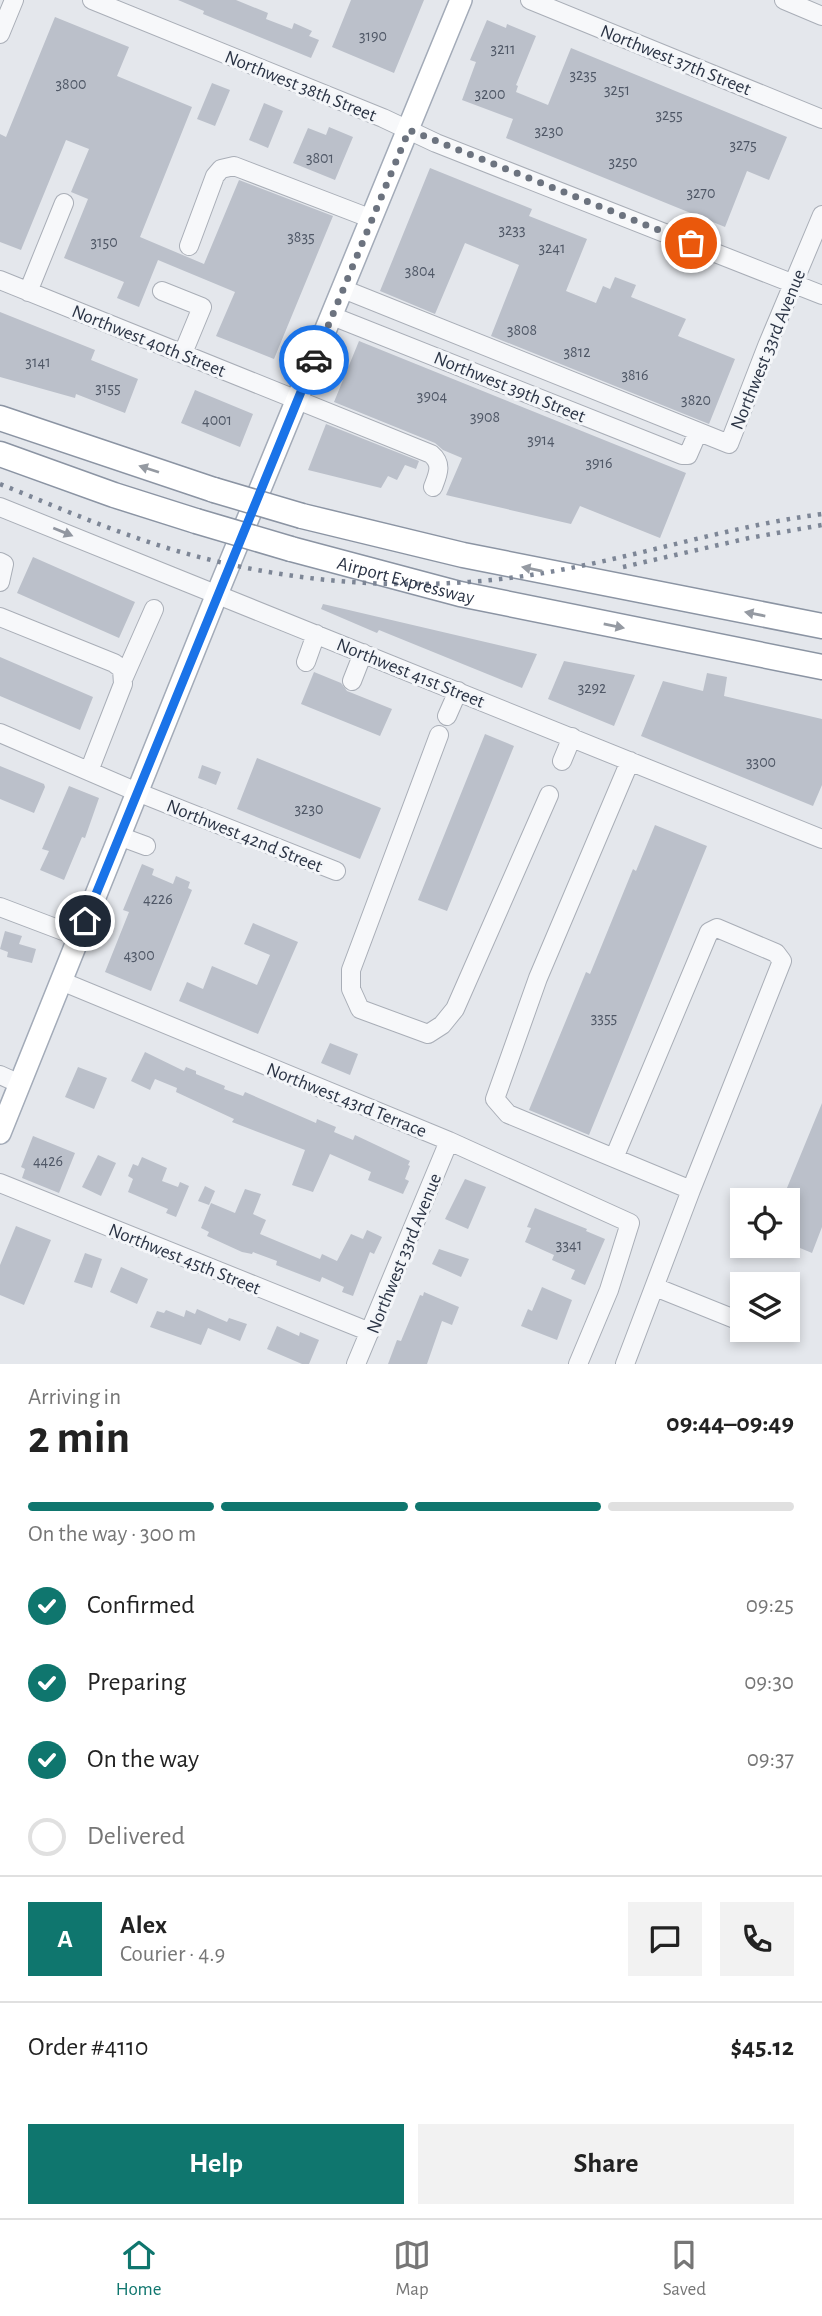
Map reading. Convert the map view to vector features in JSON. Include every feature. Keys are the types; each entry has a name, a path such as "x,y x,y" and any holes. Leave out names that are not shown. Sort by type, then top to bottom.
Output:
{"highway":[{"name":"Airport Expressway","path":"0,418 214,490 302,516 463,555 822,626"},
{"name":"Airport Expressway","path":"0,454 114,495 291,549 460,594 822,667"}],"main road":[{"path":"0,1133 217,594 461,0"}],"street":[{"path":"2,24 14,0"},
{"name":"Northwest 38th Street","path":"92,0 822,295"},
{"name":"Northwest 37th Street","path":"530,0 822,119"},
{"path":"784,0 822,16"},
{"path":"189,246 215,176 221,169 234,166 372,219"},
{"path":"28,292 64,202"},
{"name":"Northwest 33rd Avenue","path":"698,432 729,444 822,215"},
{"name":"Northwest 40th Street","path":"0,280 28,292 67,300 183,353 431,454 436,458 439,472 433,487"},
{"path":"343,289 698,432"},
{"path":"162,291 202,307 183,353"},
{"name":"Northwest 39th Street","path":"332,316 682,455 688,455 698,432"},
{"name":"Northwest 41st Street","path":"0,507 363,653 407,680 458,691 822,837"},
{"path":"0,562 4,564 0,582"},
{"path":"89,771 124,677 154,609"},
{"path":"0,617 114,663 122,669 124,677"},
{"path":"306,662 316,634"},
{"path":"352,681 363,653"},
{"path":"447,716 458,691"},
{"name":"Northwest 42nd Street","path":"0,733 138,792 336,871"},
{"path":"439,735 351,970 351,989 360,1009 428,1034 448,1017 455,1009 549,795"},
{"path":"562,761 572,737"},
{"path":"630,761 538,978 495,1099 508,1114 691,1190"},
{"path":"119,836 146,846"},
{"path":"0,907 79,937"},
{"path":"614,1158 709,932 717,929 776,953 782,961 625,1364"},
{"name":"Northwest 43rd Terrace","path":"61,981 449,1141 630,1223 609,1290 578,1364"},
{"path":"0,1076 20,1084"},
{"name":"Northwest 33rd Avenue","path":"356,1364 449,1141"},
{"name":"Northwest 45th Street","path":"0,1183 370,1332"},
{"path":"654,1287 730,1317"}],"building":[{"path":"178,0 236,0 268,13 266,19 292,29 294,23 312,31 309,36 319,40 311,58 203,14 204,11"},
{"path":"351,0 424,0 394,73 332,47"},
{"path":"55,17 129,47 117,76 192,107 140,237 204,264 239,180 333,216 274,359 216,336 235,292 158,260 139,307 117,298 124,282 64,258 88,199 71,192 89,149 66,140 21,250 0,242 0,134 6,137"},
{"path":"487,20 506,28 507,24 536,36 516,85 516,92 548,105 571,48 787,137 769,180 747,171 725,227 506,138 513,119 462,100 476,62 470,60"},
{"path":"212,83 230,90 215,126 197,119"},
{"path":"264,103 283,111 268,148 249,140"},
{"path":"329,127 353,137 335,180 293,163 308,128 326,135"},
{"path":"430,168 532,209 529,216 587,239 566,291 596,303 603,286 610,289 615,277 636,285 631,297 686,319 678,336 735,359 709,424 491,336 519,265 465,243 435,314 380,291"},
{"path":"0,312 95,350 91,360 138,379 125,413 76,394 75,398 0,377"},
{"path":"359,341 686,473 660,538 580,506 571,524 446,495 462,458 443,450 435,443 334,402"},
{"path":"195,390 253,414 240,447 181,423"},
{"path":"326,424 419,461 416,469 405,465 397,480 388,476 381,488 308,470"},
{"path":"33,557 135,602 119,638 17,593"},
{"path":"323,604 537,654 522,688 379,630 377,633 321,609"},
{"path":"0,657 93,697 80,730 0,696"},
{"path":"564,661 635,675 614,726 548,699"},
{"path":"314,672 341,683 347,691 392,709 380,736 301,704"},
{"path":"707,673 727,677 724,696 822,719 822,785 813,806 641,736 663,681 703,691"},
{"path":"485,734 514,746 447,911 418,900"},
{"path":"257,758 381,808 360,859 237,809"},
{"path":"202,765 221,772 216,785 198,778"},
{"path":"0,766 44,784 34,813 0,799"},
{"path":"69,786 99,798 85,838 82,837 64,880 40,870 49,851 42,849"},
{"path":"655,825 707,846 589,1135 529,1110 586,972 590,974 633,869 636,871"},
{"path":"142,864 154,869 152,875 173,884 176,876 190,882 188,888 192,890 151,991 105,972 129,912 123,910"},
{"path":"253,923 298,942 258,1034 179,1001 187,982 203,989 212,966 257,985 270,955 244,944"},
{"path":"5,931 22,936 19,944 36,949 32,963 7,957 8,952 0,949"},
{"path":"330,1043 358,1054 350,1075 321,1063"},
{"path":"145,1052 184,1071 186,1067 196,1071 196,1074 225,1086 224,1089 243,1096 245,1092 316,1123 317,1119 336,1127 334,1132 353,1140 355,1135 410,1161 405,1179 409,1181 403,1194 368,1180 371,1172 330,1154 313,1192 292,1185 305,1150 232,1122 234,1119 176,1092 177,1088 155,1079 150,1090 131,1081"},
{"path":"78,1067 107,1078 94,1109 65,1097"},
{"path":"822,1103 822,1227 812,1253 800,1248 800,1188 787,1188"},
{"path":"33,1136 75,1153 59,1193 22,1178 25,1169 21,1167"},
{"path":"98,1155 116,1163 101,1196 82,1187"},
{"path":"142,1157 167,1168 162,1181 178,1187 180,1182 189,1186 176,1217 166,1213 168,1209 128,1192 133,1179 128,1176 133,1164 138,1166"},
{"path":"465,1179 486,1187 468,1229 445,1219"},
{"path":"205,1186 215,1191 209,1205 198,1201"},
{"path":"245,1189 261,1194 253,1214 266,1220 260,1234 320,1259 322,1254 337,1261 351,1234 363,1239 367,1230 382,1237 374,1254 370,1252 353,1296 342,1292 344,1287 322,1277 320,1282 276,1265 277,1261 253,1252 242,1252 207,1236 209,1232 201,1228 211,1203 235,1213"},
{"path":"535,1208 605,1239 585,1285 571,1279 575,1270 552,1260 554,1255 525,1242 531,1228 527,1227"},
{"path":"16,1226 51,1240 24,1305 0,1295 0,1265"},
{"path":"439,1249 469,1259 461,1277 432,1264"},
{"path":"85,1253 102,1259 92,1288 74,1282"},
{"path":"121,1267 148,1279 137,1304 110,1292"},
{"path":"542,1287 572,1300 557,1340 521,1326 528,1309 532,1311"},
{"path":"424,1292 459,1307 452,1325 442,1321 427,1364 388,1364 397,1340 401,1341 420,1295 423,1296"},
{"path":"197,1309 227,1322 229,1318 247,1324 240,1341 208,1328 201,1345 150,1327 157,1311 164,1313 166,1310 184,1317 186,1310 195,1314"},
{"path":"277,1326 299,1336 300,1332 319,1340 309,1364 302,1364 267,1349"}],"railway":[{"path":"0,484 130,535 217,562 306,578 396,584 486,580 568,569 749,527 822,514"},
{"path":"623,567 749,538 822,525"}],"way so far":[{"path":"314,360 409,130 691,243"}],"route":[{"path":"85,921 314,360"}]}
